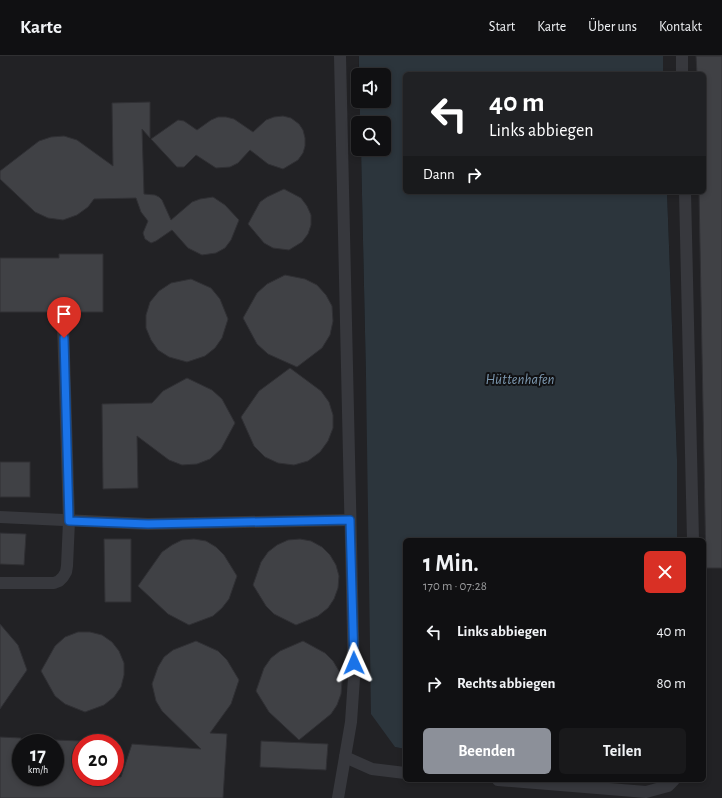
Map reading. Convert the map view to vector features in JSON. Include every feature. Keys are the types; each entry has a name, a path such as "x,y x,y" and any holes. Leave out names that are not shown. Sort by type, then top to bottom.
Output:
{"lane":[{"path":"338,798 351,722 354,678 340,56"},
{"path":"682,56 682,72"},
{"path":"685,194 693,538"},
{"path":"0,583 54,583 59,581 66,572 69,521 63,323"},
{"path":"0,517 148,524 350,520"},
{"path":"345,757 372,770 403,773"},
{"path":"523,782 646,792 668,786 672,782"}],"shaded area":[{"path":"0,56 359,56 359,68 351,68 351,108 360,108 360,116 351,116 351,156 361,156 366,377 395,747 403,749 403,782 706,782 706,538 677,538 677,459 667,194 706,194 706,72 663,72 663,56 722,56 722,798 0,798"}],"water":[{"name":"Hüttenhafen","path":"359,56 663,56 663,72 403,72 403,194 667,194 677,459 677,538 403,538 403,749 395,747 371,714 361,156 391,156 391,116 360,116 360,108 391,108 391,68 359,68"}],"building":[{"path":"696,56 722,56 722,568 706,568 699,194 706,194 706,72 697,72"},
{"path":"150,102 150,138 142,129 144,194 159,197 162,200 171,220 192,202 200,199 213,197 225,205 239,220 231,240 225,248 216,253 202,255 188,248 172,230 151,243 145,239 143,233 148,221 141,212 136,198 94,199 88,207 77,215 63,220 48,218 35,212 0,179 0,171 39,141 51,137 64,136 77,140 113,166 112,103"},
{"path":"283,116 291,118 299,124 303,130 305,146 303,153 298,160 283,169 268,164 250,150 238,163 230,167 216,168 196,155 184,167 177,167 151,139 178,120 184,121 197,130 211,120 218,117 226,117 234,119 253,132 266,120"},
{"path":"284,189 301,198 311,215 311,225 308,234 302,242 289,250 273,248 264,243 248,224 260,202"},
{"path":"59,254 103,254 103,312 0,312 0,258 59,258"},
{"path":"285,275 305,279 317,285 326,295 332,306 333,321 330,335 322,348 297,367 268,354 257,344 243,318 257,293 267,284"},
{"path":"191,279 211,288 220,299 228,319 222,338 215,348 205,356 187,362 169,357 158,350 151,340 146,328 146,315 150,302 159,291 171,283"},
{"path":"290,368 321,391 329,402 333,415 333,428 328,441 320,452 308,461 294,465 278,463 265,457 254,446 241,417 259,391"},
{"path":"187,378 212,390 222,399 235,423 221,449 210,459 197,464 182,465 169,460 137,436 138,488 103,489 102,404 152,403 163,391"},
{"path":"0,462 30,462 30,497 0,497"},
{"path":"0,533 26,534 24,565 0,564"},
{"path":"104,539 131,539 131,602 105,602"},
{"path":"194,539 206,541 216,547 224,555 237,576 229,599 222,608 213,616 189,625 168,614 138,586 162,552 182,540"},
{"path":"300,539 311,541 322,547 330,555 336,565 339,576 338,588 334,599 328,608 318,616 296,625 274,614 266,606 253,585 261,562 268,552 277,545 288,540"},
{"path":"0,624 18,645 27,670 0,709"},
{"path":"78,632 90,632 102,635 112,642 119,651 124,663 124,675 121,687 114,697 104,705 85,712 65,704 55,696 41,671 55,646 65,637"},
{"path":"196,641 218,651 227,660 239,680 231,704 210,733 227,734 223,798 0,798 0,737 12,738 12,786 64,786 64,740 72,741 72,786 124,786 124,768 132,744 201,749 162,711 156,701 152,684 158,667 164,657 173,650"},
{"path":"303,641 325,653 333,661 339,671 342,682 341,694 337,705 331,714 299,740 269,712 256,691 264,668 271,658 280,651"},
{"path":"261,741 328,744 326,770 260,767"}],"route":[{"path":"64,338 69,521 148,524 350,520 354,663"}]}
